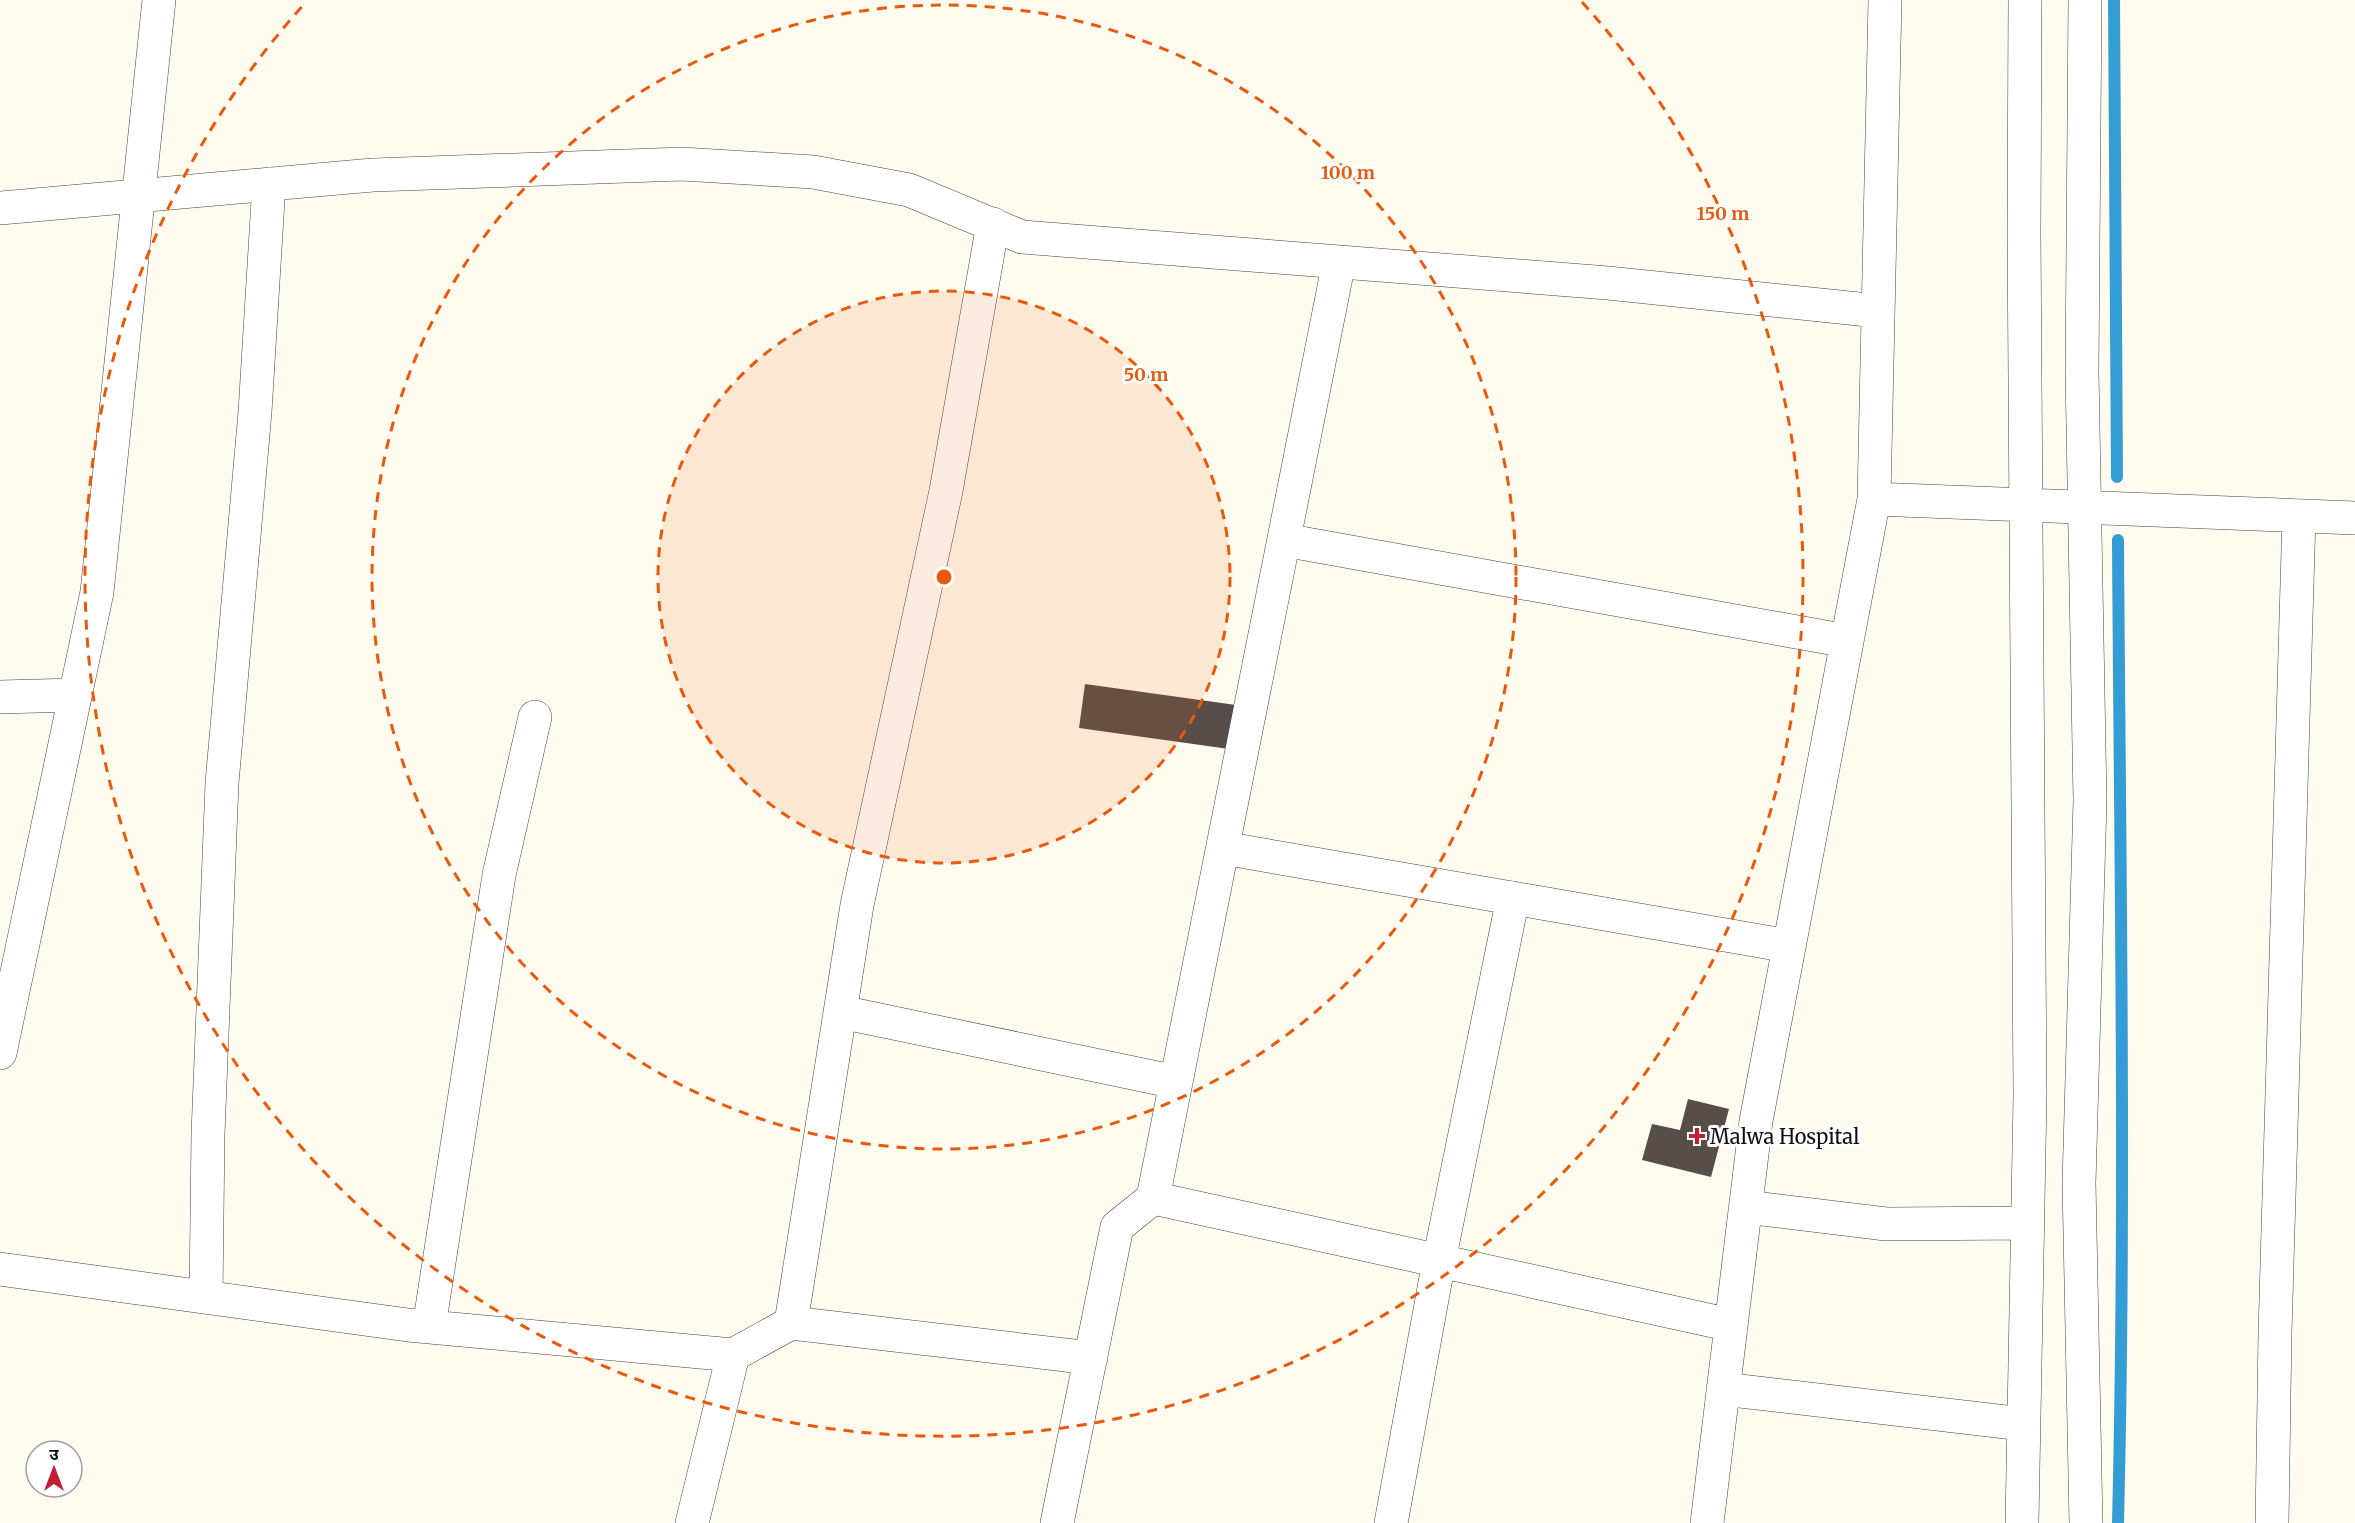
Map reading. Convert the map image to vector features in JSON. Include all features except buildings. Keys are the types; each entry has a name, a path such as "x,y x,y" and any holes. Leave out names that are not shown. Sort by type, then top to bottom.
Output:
{"street":[{"path":"0,1053 97,592 159,0"},
{"path":"1707,1523 1756,1121 1874,499 1884,0"},
{"path":"2022,1523 2030,1096 2024,233 2025,0"},
{"path":"2085,0 2082,361 2090,800 2079,1183 2086,1523"},
{"path":"0,208 373,175 694,165 813,172 909,190 1022,237 1608,283 1878,311"},
{"path":"206,1297 208,1134 222,783 255,412 269,184"},
{"path":"791,1323 857,905 946,491 993,224"},
{"path":"1057,1523 1117,1227 1153,1198 1339,262"},
{"path":"1874,499 2355,518"},
{"path":"2272,1523 2299,516"},
{"path":"1284,540 1847,641"},
{"path":"0,697 75,695"},
{"path":"429,1327 499,875 535,717"},
{"path":"1223,848 1789,946"},
{"path":"1391,1523 1439,1261 1513,898"},
{"path":"841,1012 1176,1082"},
{"path":"1153,1198 1731,1325"},
{"path":"1746,1207 1886,1224 2027,1223"},
{"path":"0,1269 429,1327 733,1355 791,1323 1091,1358"},
{"path":"692,1523 733,1355"},
{"path":"1724,1389 2023,1424"}],"waterway":[{"path":"2114,0 2117,477"},
{"path":"2118,540 2122,1154 2118,1523"}],"place":[{"name":"Malwa Hospital","path":"1697,1136"}]}
